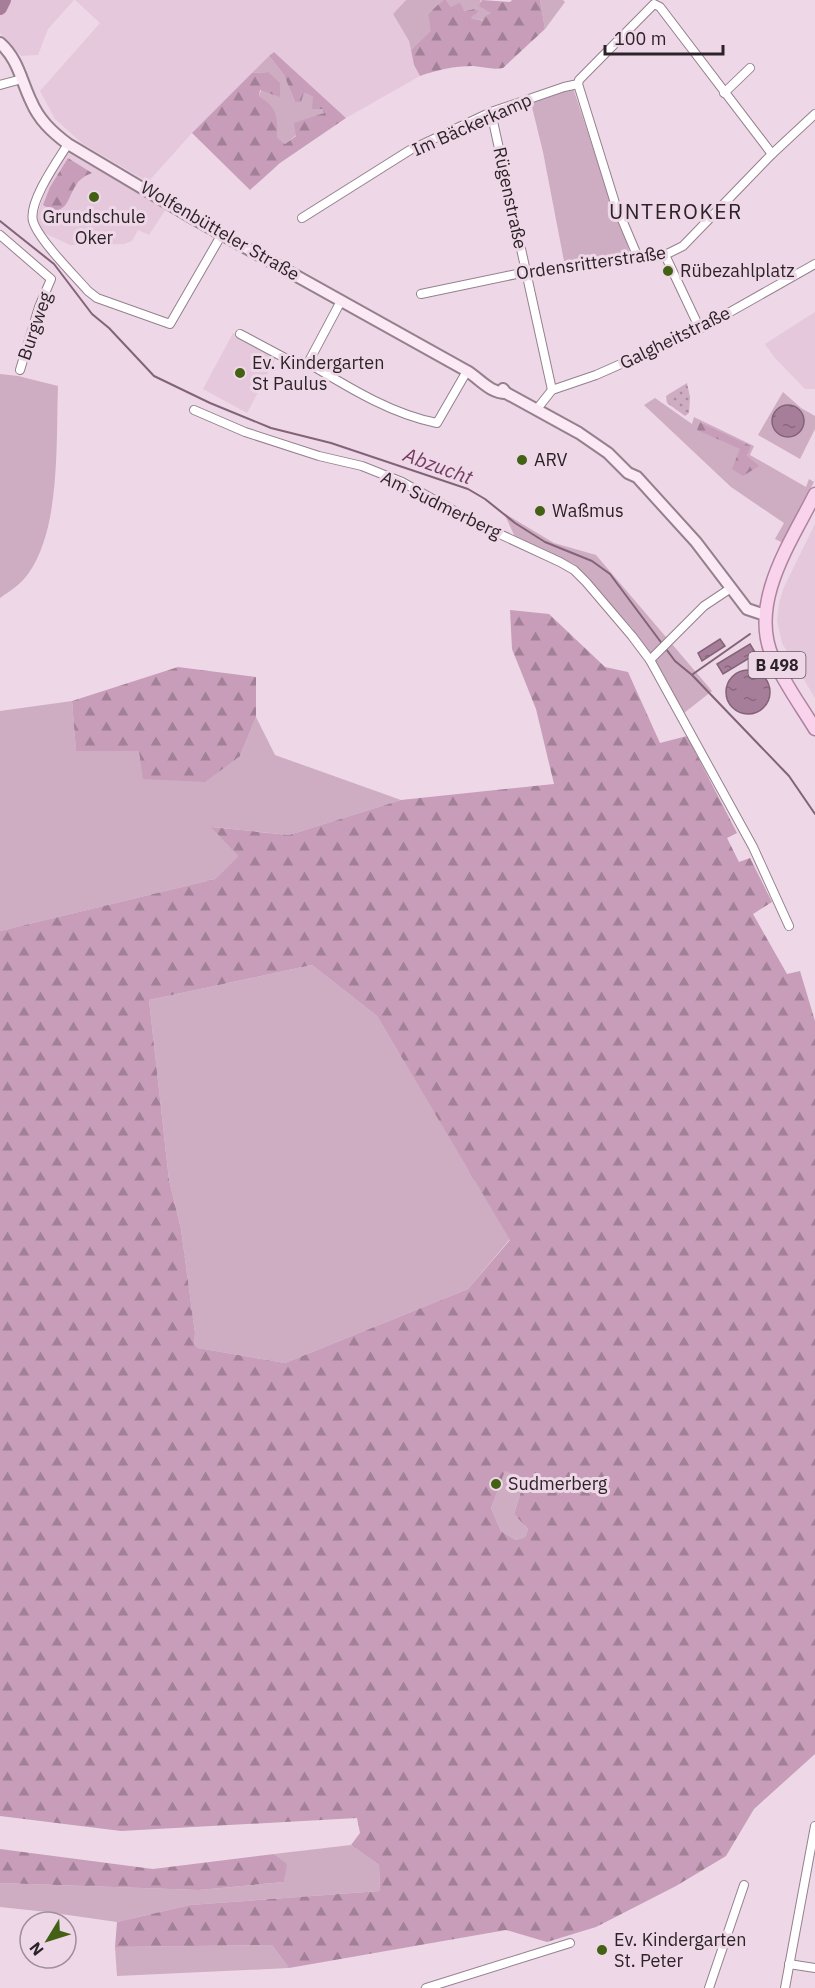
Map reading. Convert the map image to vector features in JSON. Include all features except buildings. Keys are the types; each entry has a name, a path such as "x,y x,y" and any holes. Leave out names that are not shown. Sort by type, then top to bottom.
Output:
{"main road":[{"name":"Wolfenbütteler Straße","path":"4,46 14,57 38,115 68,144 481,380 498,385 506,393 579,432 637,477 696,542 747,609 765,615"},
{"name":"B 498","path":"815,494 774,577 765,615 765,631 772,657 815,729"}],"street":[{"path":"637,255 615,203 578,84 579,80 651,6 654,4 660,7 772,154"},
{"path":"724,93 750,68"},
{"path":"0,85 22,79"},
{"name":"Im Bäckerkamp","path":"302,218 410,150 491,112 578,84"},
{"name":"Rügenstraße","path":"491,112 552,390"},
{"name":"Ordensritterstraße","path":"421,294 526,272 626,260 637,255 647,258 665,255 686,243 772,154 815,114"},
{"path":"68,144 44,182 35,206 33,220 41,236 88,291 97,298 170,324 222,234"},
{"name":"Burgweg","path":"0,235 51,279 39,307 20,370"},
{"path":"665,255 700,329"},
{"name":"Galgheitstraße","path":"552,390 596,375 700,329 815,264"},
{"path":"240,334 300,366 308,363 341,301"},
{"path":"308,363 348,387 408,416 437,423 467,371"},
{"path":"537,409 552,390"},
{"name":"Am Sudmerberg","path":"194,410 245,432 319,456 362,466 402,482 478,524 574,570 650,660 753,847 789,926"},
{"path":"650,660 704,606 731,588"},
{"path":"785,1988 812,1858 815,1826"},
{"path":"709,1988 744,1885"},
{"path":"426,1988 570,1942"},
{"path":"789,1964 815,1968"}],"shaded area":[{"path":"7,0 74,0 48,29 38,55 21,56 0,33 0,13"},
{"path":"75,0 406,0 393,14 409,41 414,65 420,76 346,118 274,52 192,133 148,182 83,144 55,119 40,91 100,23"},
{"path":"406,0 443,0 428,14 432,31 411,50 409,41 393,14"},
{"path":"446,0 482,0 480,1 491,13 484,21 471,18 478,11 474,9 463,11 451,7"},
{"path":"540,0 563,0 565,2 545,29"},
{"path":"269,56 284,75 295,102 303,91 313,97 324,113 285,144 277,137 276,119 272,109 259,96 268,72 252,73"},
{"path":"573,88 628,246 628,254 564,261 531,103"},
{"name":"Grundschule Oker","path":"68,153 166,209 149,235 138,230 132,241 124,244 70,245 42,232 36,218 47,185"},
{"path":"815,312 815,389 805,389 775,358 765,344"},
{"name":"Ev. Kindergarten St Paulus","path":"233,333 277,356 247,413 203,389"},
{"path":"0,374 58,386 55,484 46,533 39,555 28,574 0,598"},
{"path":"687,383 690,397 689,413 685,416 667,403 666,396"},
{"path":"783,392 801,408 815,416 815,429 800,459 758,435"},
{"path":"655,398 692,424 694,417 754,446 750,455 806,487 809,479 814,482 783,543 775,539 784,523 731,487 644,405","holes":["700,422 750,446 747,456 741,449 698,430"]},
{"path":"504,513 554,543 596,555 712,691 684,713 633,629 574,564 515,537"},
{"path":"815,524 815,698 782,643 777,621 784,587"},
{"path":"72,701 76,750 240,756 256,717 275,755 401,800 289,835 212,827 238,856 215,879 0,931 0,711"},
{"path":"312,965 377,1016 510,1239 468,1289 285,1363 198,1348 194,1344 195,1333 181,1229 169,1180 149,1000"},
{"path":"505,1470 525,1477 514,1514 528,1529 525,1537 516,1540 501,1531 491,1508"},
{"path":"351,1845 379,1865 380,1891 190,1905 117,1922 78,1916 78,1910 28,1910 0,1907 0,1883 199,1890 284,1882 286,1864 274,1854"},
{"path":"272,1945 289,1968 117,1976 115,1947"}],"green space":[{"path":"443,0 446,0 451,7 460,3 464,11 474,9 479,11 471,18 483,21 484,17 491,13 479,6 482,0 510,2 512,0 540,0 545,29 503,68 459,67 420,76 414,65 411,50 431,31 428,14"},
{"path":"274,52 346,118 280,163 250,190 192,133 252,73 268,72 280,83 280,97 260,90 259,96 273,109 277,123 277,137 285,144 296,136 294,123 324,113 322,109 312,109 313,97 304,92 301,102 295,102 284,75 269,56"},
{"path":"68,158 92,173 79,181 63,208 52,209 43,205 50,187"},
{"path":"700,422 751,446 747,456 759,466 743,476 732,469 740,449 697,430"},
{"path":"510,610 549,614 605,667 628,672 660,743 687,736 737,833 727,838 739,862 750,858 772,902 753,914 787,974 800,971 815,1021 815,1754 754,1809 726,1856 676,1886 596,1927 547,1942 506,1930 289,1968 272,1945 115,1947 117,1922 190,1905 380,1891 379,1865 351,1845 360,1833 357,1818 121,1831 0,1816 0,931 215,879 238,856 211,827 289,835 401,800 554,784 536,709 512,649","holes":["312,965 377,1016 510,1240 468,1289 285,1363 198,1348 194,1344 195,1333 181,1229 169,1180 149,1000","505,1471 525,1478 514,1514 528,1529 525,1537 516,1540 501,1531 491,1508"]},
{"path":"178,667 256,677 256,717 240,756 205,782 143,779 139,751 76,751 72,701"},
{"path":"0,1849 153,1869 274,1854 287,1864 284,1882 199,1890 0,1883"}],"water":[{"path":"788,405 800,409 804,421 800,433 788,437 776,433 772,421 776,409"},
{"path":"720,639 725,646 702,661 698,653"},
{"path":"750,644 756,654 723,674 717,664"},
{"path":"748,670 763,677 770,692 763,707 748,714 733,707 726,692 733,677"}],"waterway":[{"path":"0,8 4,0"},
{"name":"Abzucht","path":"0,221 54,264 92,314 109,328 154,376 210,403 271,428 331,443 468,489 545,542 592,561 610,574 675,661 692,675 789,776 815,814"},
{"path":"693,674 750,634"}],"place":[{"name":"Grundschule Oker","path":"94,197"},
{"name":"Rübezahlplatz","path":"668,271"},
{"name":"Ev. Kindergarten St Paulus","path":"240,373"},
{"name":"ARV","path":"522,460"},
{"name":"Waßmus","path":"540,511"},
{"name":"Sudmerberg","path":"496,1484"},
{"name":"Ev. Kindergarten St. Peter","path":"602,1950"}],"district":[{"name":"UNTEROKER","path":"676,212"}]}
